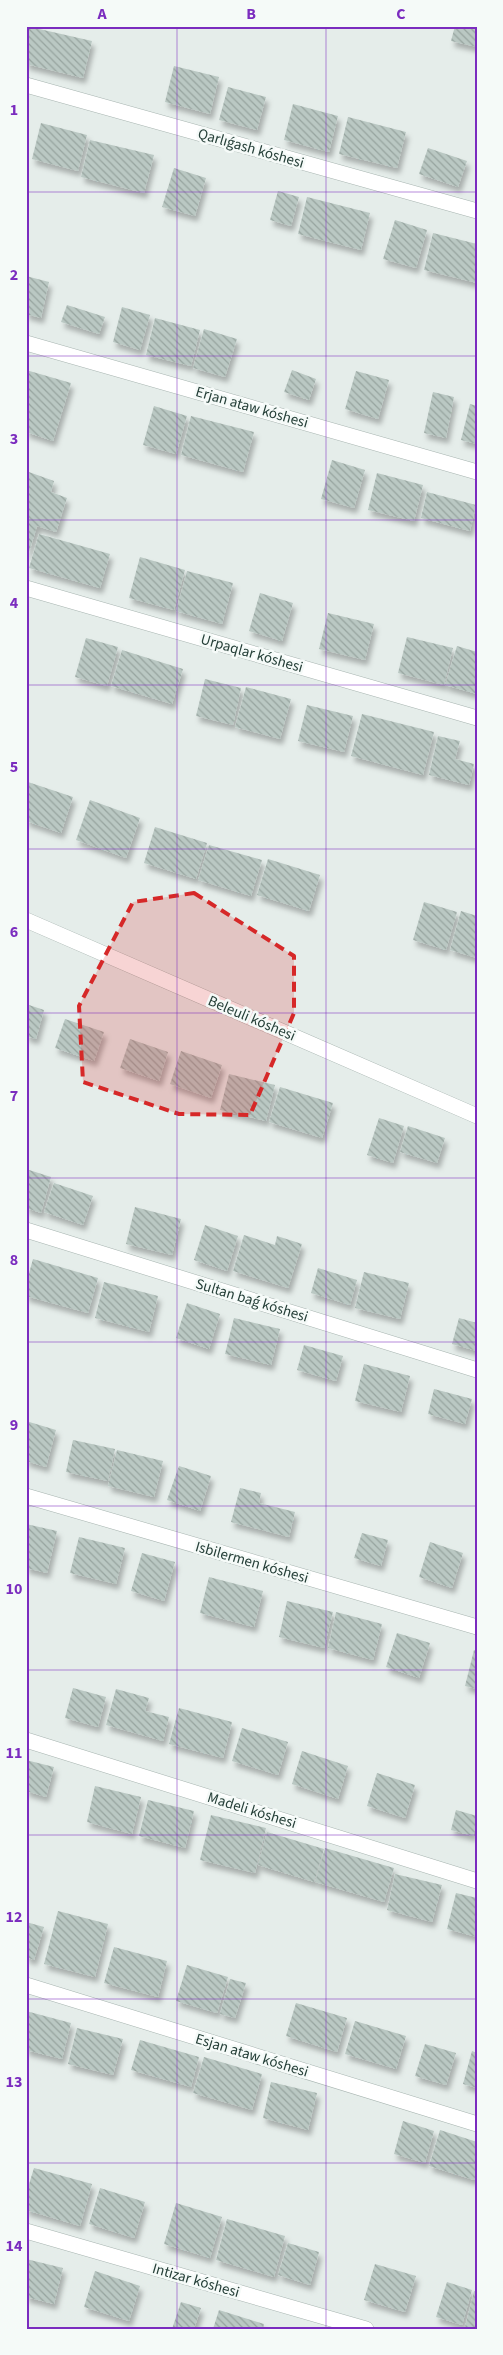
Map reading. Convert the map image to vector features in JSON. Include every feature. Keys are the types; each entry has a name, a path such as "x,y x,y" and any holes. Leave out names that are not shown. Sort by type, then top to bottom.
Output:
{"street":[{"name":"Qarlıǵash kóshesi","path":"26,85 477,212"},
{"name":"Erjan ataw kóshesi","path":"26,343 477,472"},
{"name":"Urpaqlar kóshesi","path":"26,588 477,718"},
{"name":"Beleuli kóshesi","path":"26,920 477,1116"},
{"name":"Sultan baǵ kóshesi","path":"26,1230 477,1370"},
{"name":"Isbilermen kóshesi","path":"26,1496 477,1627"},
{"name":"Madeli kóshesi","path":"26,1740 477,1880"},
{"name":"Esjan ataw kóshesi","path":"26,1986 477,2124"},
{"name":"Intizar kóshesi","path":"26,2231 366,2329"}],"highlighted area":[{"path":"194,893 294,956 294,1013 250,1115 179,1114 83,1082 79,1006 133,902"}],"building":[{"path":"26,26 92,41 83,78 26,64"},
{"path":"455,26 477,26 477,47 451,41"},
{"path":"174,66 219,77 210,114 165,102"},
{"path":"228,87 266,97 257,130 219,120"},
{"path":"293,104 338,116 329,152 284,140"},
{"path":"348,117 406,132 397,168 339,154"},
{"path":"41,123 87,135 78,171 32,159"},
{"path":"90,140 154,155 144,193 81,177"},
{"path":"428,148 467,161 458,187 419,174"},
{"path":"174,168 206,178 195,216 162,207"},
{"path":"278,191 299,197 291,226 270,220"},
{"path":"307,197 370,213 361,250 298,234"},
{"path":"395,220 427,230 416,268 383,259"},
{"path":"433,233 477,244 477,283 424,270"},
{"path":"26,276 49,282 41,318 26,314"},
{"path":"67,305 105,317 99,334 61,322"},
{"path":"122,307 150,315 140,350 113,342"},
{"path":"155,318 200,330 191,366 146,355"},
{"path":"204,329 237,339 225,377 193,368"},
{"path":"26,370 71,383 53,441 26,432"},
{"path":"292,370 316,379 309,400 284,392"},
{"path":"356,371 389,380 378,419 345,409"},
{"path":"433,392 454,397 446,438 424,433"},
{"path":"470,404 477,406 477,444 461,440"},
{"path":"154,406 187,416 176,454 143,445"},
{"path":"191,416 254,432 243,472 181,455"},
{"path":"332,460 365,470 354,508 321,499"},
{"path":"26,471 54,481 51,492 67,498 56,532 37,526 27,559"},
{"path":"377,473 423,485 414,521 368,510"},
{"path":"427,492 476,505 470,531 421,518"},
{"path":"39,534 110,554 100,588 29,568"},
{"path":"140,557 185,570 174,610 129,598"},
{"path":"187,571 233,583 222,624 176,611"},
{"path":"260,593 293,603 282,641 249,631"},
{"path":"328,613 374,624 365,660 319,649"},
{"path":"407,637 453,648 444,685 398,673"},
{"path":"86,638 118,647 107,686 75,677"},
{"path":"457,646 477,652 477,694 445,685"},
{"path":"122,650 183,669 172,704 111,686"},
{"path":"205,679 241,688 233,725 196,716"},
{"path":"246,687 291,699 280,739 235,727"},
{"path":"307,705 353,716 344,752 298,741"},
{"path":"362,714 434,732 423,775 351,756"},
{"path":"438,736 460,741 455,759 474,764 469,785 429,775"},
{"path":"28,782 73,797 61,833 26,821"},
{"path":"90,800 140,818 126,858 76,840"},
{"path":"155,827 207,843 196,879 144,863"},
{"path":"209,845 262,860 251,896 198,880"},
{"path":"268,859 320,875 309,911 257,895"},
{"path":"424,902 457,912 446,950 413,940"},
{"path":"461,911 477,916 477,958 450,950"},
{"path":"26,1004 44,1010 36,1039 26,1036"},
{"path":"65,1019 104,1032 94,1061 55,1048"},
{"path":"130,1039 168,1052 159,1081 120,1068"},
{"path":"181,1051 222,1065 211,1098 170,1084"},
{"path":"229,1074 275,1085 266,1121 220,1110"},
{"path":"280,1087 333,1103 322,1138 269,1122"},
{"path":"379,1118 404,1126 393,1163 367,1155"},
{"path":"408,1126 445,1138 437,1163 400,1152"},
{"path":"26,1169 51,1177 41,1213 26,1208"},
{"path":"54,1183 93,1196 83,1225 44,1212"},
{"path":"135,1207 181,1219 172,1255 126,1244"},
{"path":"205,1225 238,1236 227,1271 194,1260"},
{"path":"244,1235 275,1245 277,1236 302,1244 288,1288 233,1271"},
{"path":"33,1259 98,1278 88,1313 26,1296 26,1284"},
{"path":"318,1268 357,1280 350,1305 311,1293"},
{"path":"364,1272 409,1283 400,1319 355,1308"},
{"path":"104,1282 158,1296 149,1332 95,1318"},
{"path":"187,1303 220,1314 209,1349 176,1338"},
{"path":"234,1318 280,1329 271,1365 225,1354"},
{"path":"459,1318 477,1323 477,1351 452,1344"},
{"path":"304,1345 343,1356 336,1381 297,1370"},
{"path":"364,1364 410,1376 401,1412 355,1401"},
{"path":"434,1389 472,1399 465,1424 428,1414"},
{"path":"26,1421 56,1430 46,1467 26,1461"},
{"path":"73,1440 115,1449 108,1481 66,1472"},
{"path":"117,1450 163,1461 154,1497 108,1486"},
{"path":"179,1466 211,1476 200,1511 167,1500"},
{"path":"240,1488 261,1493 259,1503 295,1512 289,1537 231,1522"},
{"path":"26,1524 57,1531 47,1573 26,1568"},
{"path":"362,1533 388,1540 381,1566 354,1558"},
{"path":"79,1537 125,1548 116,1584 70,1573"},
{"path":"430,1542 463,1553 452,1588 419,1577"},
{"path":"142,1553 175,1562 164,1601 131,1591"},
{"path":"209,1577 263,1591 254,1627 200,1613"},
{"path":"287,1601 333,1612 324,1648 279,1637"},
{"path":"336,1612 382,1624 373,1660 328,1648"},
{"path":"397,1633 430,1643 419,1678 386,1667"},
{"path":"474,1650 477,1651 477,1689 465,1686"},
{"path":"73,1688 106,1697 98,1727 65,1718"},
{"path":"116,1689 149,1698 145,1711 169,1717 163,1741 106,1725"},
{"path":"179,1708 232,1722 223,1758 169,1744"},
{"path":"242,1728 288,1742 278,1775 232,1761"},
{"path":"302,1751 348,1766 338,1799 292,1784"},
{"path":"26,1760 54,1767 46,1797 26,1791"},
{"path":"377,1773 415,1785 405,1818 367,1806"},
{"path":"95,1786 141,1797 132,1834 87,1822"},
{"path":"148,1800 194,1811 185,1848 139,1836"},
{"path":"456,1810 477,1816 473,1836 451,1830"},
{"path":"211,1815 266,1828 255,1873 200,1860"},
{"path":"267,1832 324,1849 314,1882 258,1865"},
{"path":"325,1848 394,1868 384,1902 315,1882"},
{"path":"395,1874 442,1885 432,1922 387,1910"},
{"path":"456,1893 477,1898 477,1937 447,1929"},
{"path":"58,1911 108,1924 95,1977 44,1964"},
{"path":"26,1922 44,1927 34,1960 26,1957"},
{"path":"114,1947 167,1961 158,1997 104,1983"},
{"path":"187,1965 228,1977 217,2013 176,2001"},
{"path":"230,1979 246,1983 235,2018 220,2014"},
{"path":"296,2003 347,2018 337,2052 286,2036"},
{"path":"26,2011 71,2023 62,2059 26,2050"},
{"path":"355,2021 406,2036 396,2069 345,2054"},
{"path":"77,2028 123,2039 113,2075 68,2064"},
{"path":"140,2040 199,2057 191,2087 131,2070"},
{"path":"425,2044 456,2053 446,2085 415,2076"},
{"path":"472,2051 477,2053 477,2088 463,2084"},
{"path":"204,2057 262,2074 252,2110 193,2093"},
{"path":"271,2082 317,2093 308,2130 263,2118"},
{"path":"403,2121 434,2131 425,2163 394,2154"},
{"path":"440,2130 477,2142 477,2171 474,2180 429,2166"},
{"path":"34,2168 92,2184 80,2226 26,2210 26,2194"},
{"path":"100,2188 145,2202 134,2238 89,2224"},
{"path":"176,2203 222,2217 210,2258 164,2244"},
{"path":"227,2219 285,2236 274,2277 216,2260"},
{"path":"288,2243 319,2252 310,2285 278,2275"},
{"path":"26,2259 63,2268 54,2304 26,2297"},
{"path":"375,2264 416,2276 405,2312 364,2300"},
{"path":"95,2271 140,2286 129,2321 84,2307"},
{"path":"447,2282 472,2290 462,2325 436,2317"},
{"path":"474,2291 477,2292 477,2329 465,2327"},
{"path":"181,2302 201,2308 194,2329 172,2329"},
{"path":"219,2310 264,2324 263,2329 213,2329"}]}
